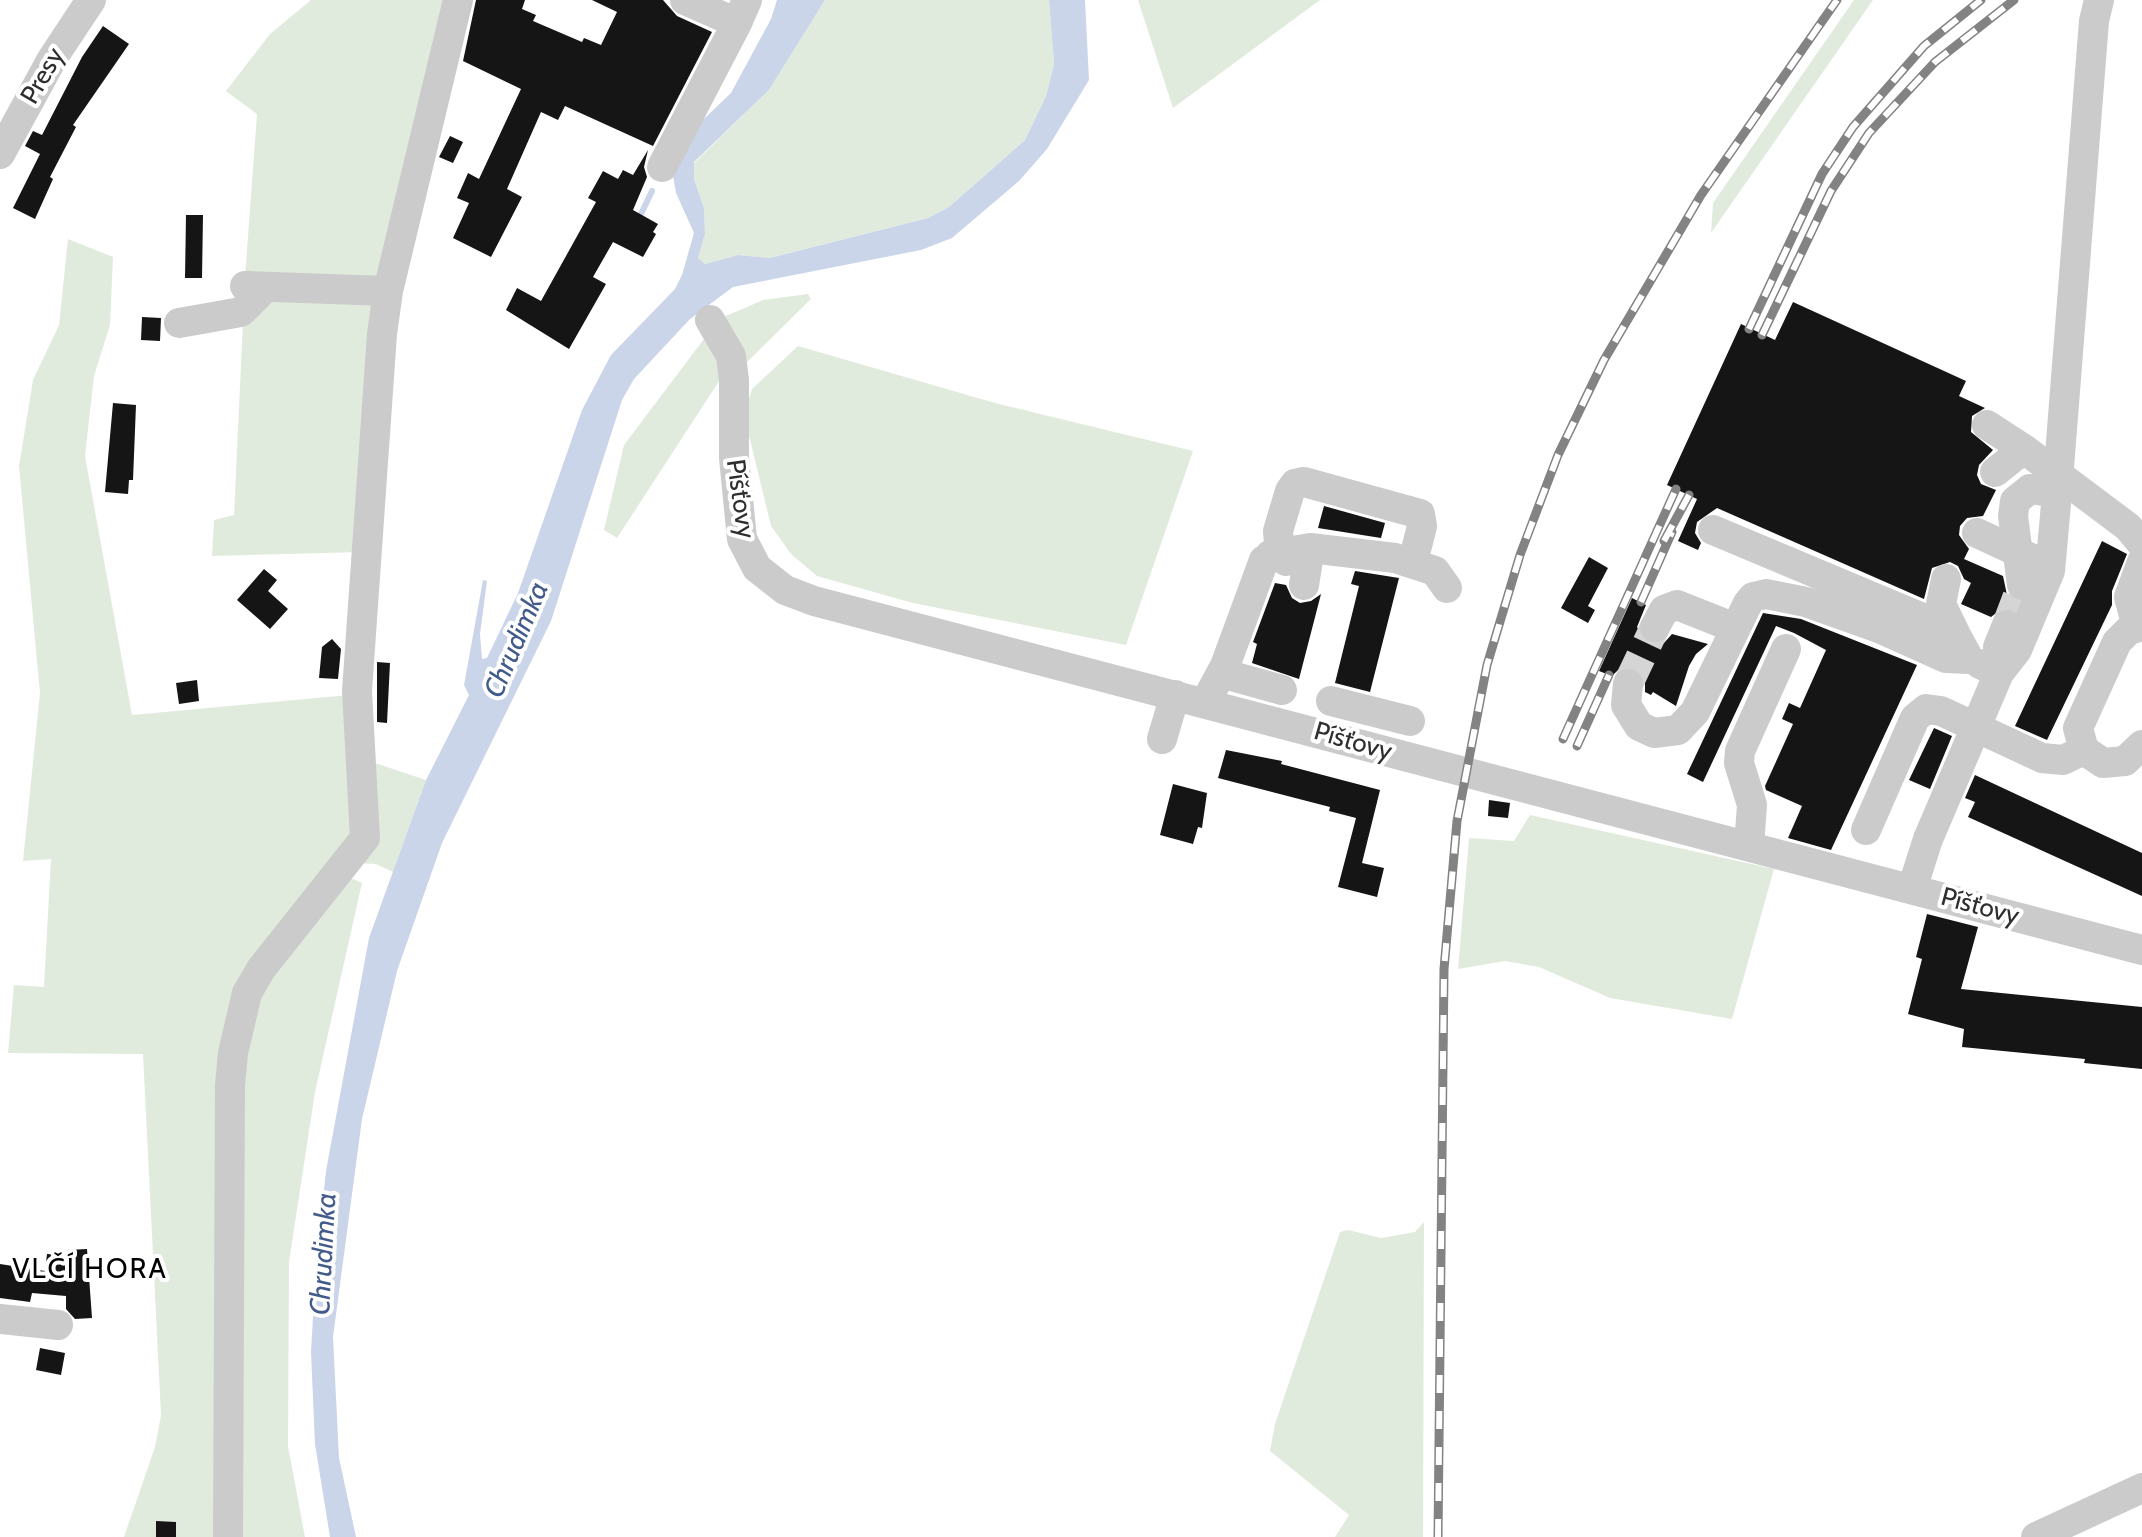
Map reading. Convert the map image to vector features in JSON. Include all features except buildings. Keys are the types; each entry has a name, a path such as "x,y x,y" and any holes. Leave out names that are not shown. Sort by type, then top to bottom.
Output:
{"street":[{"name":"Presy","path":"0,154 52,59 91,0"},
{"path":"228,1537 233,1053 247,993 261,969 365,838 357,691 377,378 388,291 458,0"},
{"path":"662,167 742,11 685,0"},
{"path":"1912,889 1937,834 1999,673 2017,650 2051,566 2049,485 2092,37 2099,0"},
{"path":"179,323 241,312 255,286 388,291"},
{"name":"Píšťovy","path":"710,320 731,356 734,458 742,539 750,557 767,577 814,601 2142,950"},
{"path":"2004,440 2049,485 2128,527 2142,544"},
{"path":"1162,739 1187,698 1221,673 1286,560 1278,536 1288,495 1295,484 1304,482 1420,514 1422,526 1413,562"},
{"path":"2022,585 2013,508 2019,495 2049,485"},
{"path":"1713,530 1918,616 1999,673"},
{"path":"1977,533 2051,566"},
{"path":"1286,560 1413,562 1435,571 1447,588"},
{"path":"2142,562 2129,597 2140,626 2117,642 2082,714 2078,736 2084,750 2103,763 2118,764 2132,757 2142,745"},
{"path":"1946,579 1941,604 1963,648"},
{"path":"1628,684 1626,705 1639,726 1654,733 1678,730 1695,712 1753,597 1776,595 1806,602 1879,628 1946,658 1963,648"},
{"path":"1655,627 1664,610 1677,605 1735,628"},
{"path":"1999,673 1998,647 2007,625"},
{"path":"1749,846 1752,805 1739,763 1740,751 1786,649"},
{"path":"1221,673 1282,690"},
{"path":"1331,701 1411,718 1401,756"},
{"path":"1866,830 1918,714 1936,710 2049,760 2063,760 2084,750"},
{"path":"0,1319 58,1325"},
{"path":"2036,1537 2142,1488"}],"green space":[{"path":"311,0 452,0 385,284 245,277 257,114 226,91 270,34"},
{"path":"825,0 1049,0 1054,64 1046,96 1025,140 949,207 928,218 770,258 738,255 705,264 698,258 705,234 704,208 694,179 694,163 769,90"},
{"path":"1138,0 1320,0 1173,108"},
{"path":"1854,0 1873,0 1711,233 1713,203"},
{"path":"68,239 113,257 110,325 94,376 85,456 132,715 349,695 354,756 426,780 393,872 376,864 353,863 344,875 362,883 315,1092 289,1262 288,1446 305,1537 124,1537 155,1447 161,1415 143,1054 8,1053 14,985 44,987 51,859 23,861 40,693 19,466 33,380 59,325"},
{"path":"808,294 811,299 747,362 725,372 617,538 604,530 624,445 719,319 763,300"},
{"path":"269,296 382,298 361,552 212,556 214,520 234,515 243,322"},
{"path":"798,346 995,403 1193,451 1126,645 913,603 817,576 791,554 771,526 744,415 752,389"},
{"path":"1530,815 1774,869 1732,1019 1610,998 1539,967 1505,961 1458,969 1469,838 1514,841"},
{"path":"1424,1222 1423,1537 1335,1537 1349,1515 1270,1451 1275,1424 1340,1232 1348,1230 1381,1238 1415,1232"}],"water":[{"name":"Chrudimka","path":"777,0 825,0 769,90 694,162 694,179 704,208 705,234 698,258 705,264 738,255 770,258 928,218 949,207 1025,140 1046,96 1054,64 1049,0 1085,0 1089,80 1047,149 1019,181 952,238 921,250 733,287 690,319 634,379 622,400 551,621 442,843 397,971 362,1119 333,1337 339,1458 356,1537 330,1537 315,1444 311,1352 316,1264 326,1171 369,938 426,780 469,695 464,685 483,580 487,581 480,634 482,659 487,658 518,593 582,410 611,355 675,289 682,275 694,233 676,193 673,176 684,138 731,93 771,19"}],"waterway":[{"path":"641,214 652,191"}],"tunnel":[{"path":"2007,625 2022,585"},
{"path":"1628,684 1655,627"}],"railway":[{"path":"1438,1537 1444,969 1457,821 1487,665 1520,555 1558,455 1604,360 1701,195 1837,0"},
{"path":"1749,329 1822,174 1853,127 1924,46 1981,0"},
{"path":"1762,335 1831,191 1869,133 1935,62 2014,0"},
{"path":"1563,739 1676,489"},
{"path":"1664,541 1689,495"},
{"path":"1641,602 1672,532"},
{"path":"1577,746 1609,675"}],"district":[{"name":"VLČÍ HORA","path":"90,1270"}]}
